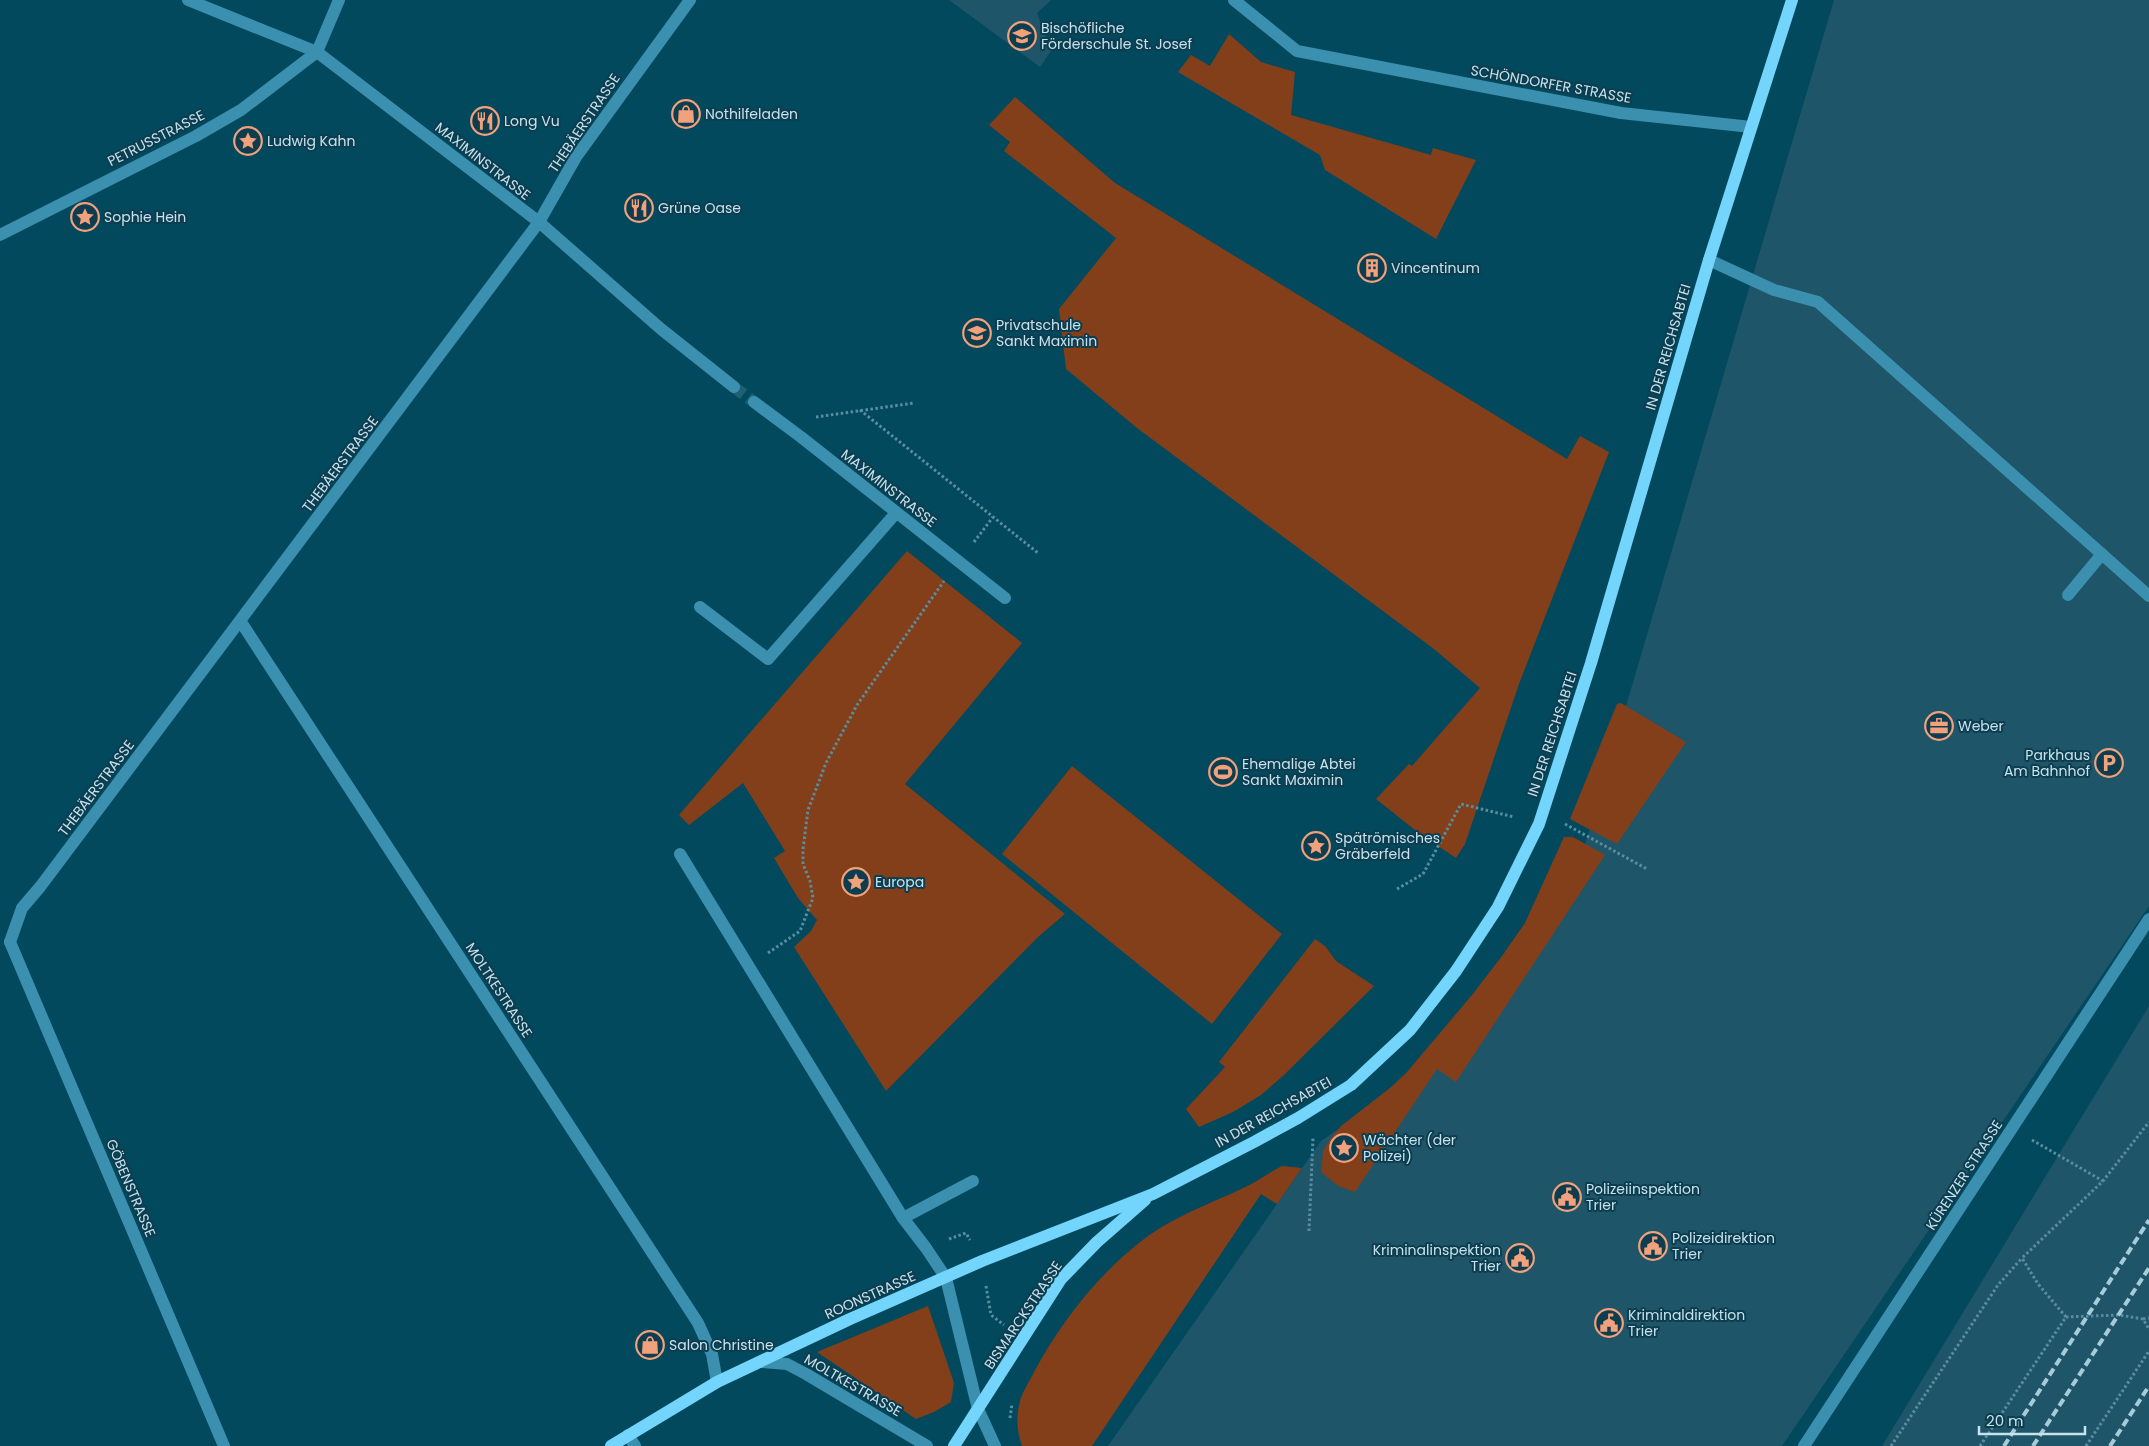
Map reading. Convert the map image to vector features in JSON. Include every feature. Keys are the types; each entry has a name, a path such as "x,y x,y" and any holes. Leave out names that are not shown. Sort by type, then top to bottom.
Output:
{"main road":[{"path":"1751,127 1792,0"},
{"name":"IN DER REICHSABTEI","path":"1153,1194 1262,1137 1351,1085 1410,1030 1456,971 1498,907 1540,818 1591,663 1709,260 1751,127"},
{"name":"ROONSTRASSE","path":"611,1446 631,1441 717,1382 850,1319 982,1261 1153,1194"},
{"name":"BISMARCKSTRASSE","path":"954,1446 1061,1279 1097,1242 1153,1194"}],"street":[{"name":"MAXIMINSTRASSE","path":"188,0 317,52 539,222 661,330 734,386"},
{"path":"317,52 338,0"},
{"name":"THEBÄERSTRASSE","path":"5,945 22,908 241,622 539,222 576,156 690,0"},
{"name":"SCHÖNDORFER STRASSE","path":"1234,0 1297,51 1621,113 1751,127"},
{"name":"PETRUSSTRASSE","path":"0,235 196,136 241,110 317,52"},
{"path":"1709,260 1774,290 1818,302 2149,596"},
{"name":"MAXIMINSTRASSE","path":"754,402 1005,598"},
{"path":"700,606 768,660 896,513"},
{"path":"2068,595 2102,554"},
{"name":"MOLTKESTRASSE","path":"241,622 698,1323 712,1354 717,1382"},
{"path":"680,854 903,1218 946,1278 978,1409 994,1446"},
{"name":"KÜRENZER STRASSE","path":"1804,1446 2149,919"},
{"name":"GÖBENSTRASSE","path":"5,945 224,1446"},
{"path":"903,1218 973,1181"},
{"name":"MOLTKESTRASSE","path":"761,1362 787,1364 926,1446"}],"path":[{"path":"801,437 817,415 914,403"},
{"path":"860,410 1038,553"},
{"path":"748,966 800,931 813,898 810,881 803,864 808,810 818,783 857,705 906,632 993,517"},
{"path":"1397,889 1423,874 1461,804 1540,818 1647,869"},
{"path":"1309,1231 1314,1108"},
{"path":"1891,1446 1998,1285 2022,1258 2103,1181 2149,1122"},
{"path":"2012,1129 2103,1181"},
{"path":"926,1248 966,1233 982,1261 991,1315 1024,1338"},
{"path":"2022,1258 2038,1284 2066,1317"},
{"path":"2066,1317 2119,1315 2143,1319 2149,1318"},
{"path":"1980,1446 2066,1317"},
{"path":"2143,1319 2149,1329"},
{"path":"2086,1446 2149,1351"},
{"path":"1010,1421 1013,1402"}],"shaded area":[{"name":"Bischöfliche Förderschule St. Josef","path":"949,0 1051,0 1037,13 1051,51 1040,67"},
{"path":"1834,0 2149,0 2149,906 1782,1446 1108,1446 1321,1141 1442,1057 1578,869"},
{"path":"1229,34 1261,62 1295,72 1291,115 1431,155 1433,148 1476,160 1436,239 1325,170 1320,155 1178,72 1191,55 1210,66"},
{"path":"1015,97 1115,183 1567,459 1580,436 1609,452 1519,684 1465,844 1456,858 1420,834 1376,799 1409,764 1412,766 1480,688 1434,649 1137,428 1066,369 1059,309 1116,238 1004,151 1010,142 989,125"},
{"path":"907,551 1022,643 905,784 1065,914 1038,937 886,1091 794,947 811,931 817,920 798,898 774,858 785,851 743,783 689,825 679,815"},
{"path":"1621,703 1686,742 1617,844 1570,819 1617,704"},
{"path":"1072,766 1282,934 1212,1024 1002,854"},
{"path":"1564,837 1573,837 1605,855 1456,1082 1437,1069 1355,1192 1338,1186 1321,1172 1323,1151 1331,1138 1341,1126 1390,1088 1407,1072 1472,995 1525,923"},
{"path":"1315,939 1325,946 1336,961 1374,986 1284,1075 1261,1095 1233,1112 1199,1127 1186,1109 1225,1067 1219,1062"},
{"path":"2149,1006 2149,1446 1882,1446"},
{"path":"1282,1166 1302,1168 1277,1204 1261,1194 1092,1446 1022,1446 1017,1421 1023,1393 1055,1336 1081,1300 1127,1253 1157,1230 1184,1215 1255,1182"},
{"path":"928,1306 954,1383 951,1402 934,1412 916,1419 817,1352"}],"tunnel":[{"path":"734,387 754,402"}],"railway":[{"path":"2004,1446 2149,1220"},
{"path":"2033,1446 2149,1268"},
{"path":"2110,1446 2149,1386"}],"place":[{"name":"Bischöfliche Förderschule St. Josef","path":"1022,36"},
{"name":"Nothilfeladen","path":"686,114"},
{"name":"Long Vu","path":"485,121"},
{"name":"Ludwig Kahn","path":"248,141"},
{"name":"Grüne Oase","path":"639,208"},
{"name":"Sophie Hein","path":"85,217"},
{"name":"Vincentinum","path":"1372,268"},
{"name":"Privatschule Sankt Maximin","path":"977,333"},
{"name":"Weber","path":"1939,726"},
{"name":"Parkhaus Am Bahnhof","path":"2109,763"},
{"name":"Ehemalige Abtei Sankt Maximin","path":"1223,772"},
{"name":"Spätrömisches Gräberfeld","path":"1316,846"},
{"name":"Europa","path":"856,882"},
{"name":"Wächter (der Polizei)","path":"1344,1148"},
{"name":"Polizeiinspektion Trier","path":"1567,1197"},
{"name":"Polizeidirektion Trier","path":"1653,1246"},
{"name":"Kriminalinspektion Trier","path":"1520,1258"},
{"name":"Kriminaldirektion Trier","path":"1609,1323"},
{"name":"Salon Christine","path":"650,1345"}]}
